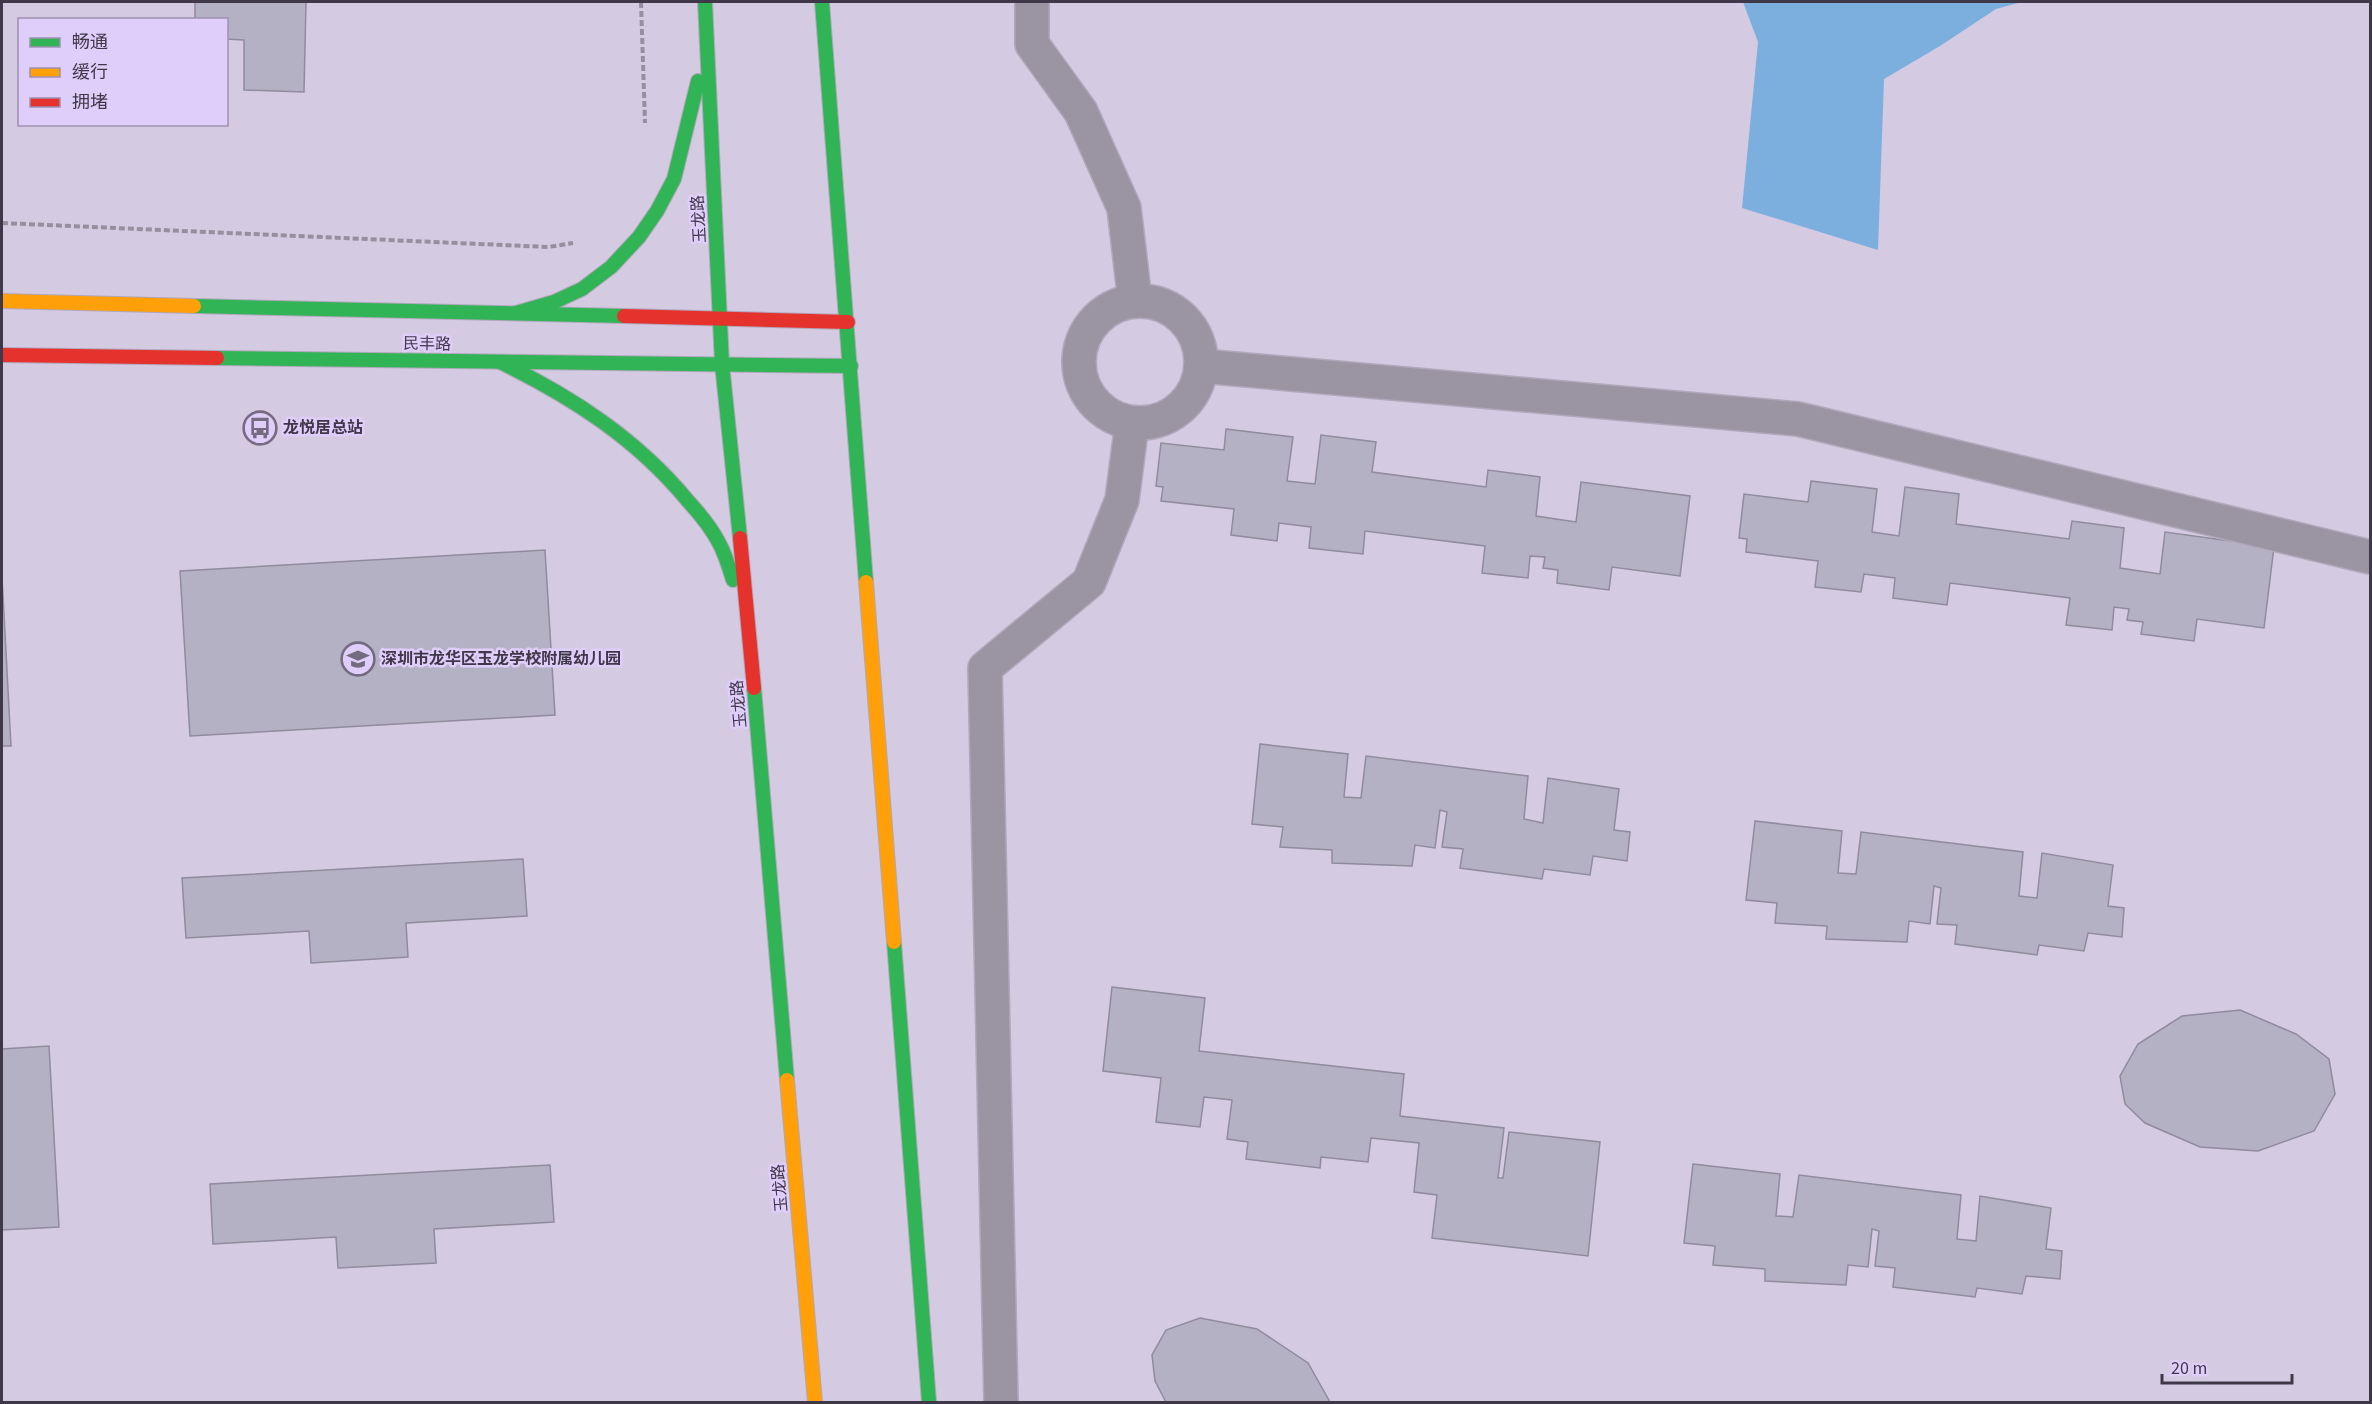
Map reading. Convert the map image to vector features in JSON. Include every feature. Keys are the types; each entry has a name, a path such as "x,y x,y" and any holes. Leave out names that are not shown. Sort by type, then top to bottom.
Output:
{"main road":[{"name":"玉龙路","path":"705,2 722,364 748,619 815,1402"},
{"path":"822,2 929,1402"},
{"path":"516,313 554,302 582,289 611,267 639,237 657,211 674,179 707,45"},
{"name":"民丰路","path":"2,301 848,322"},
{"name":"民丰路","path":"2,355 851,366"},
{"path":"500,362 547,383 593,412 640,448 682,492 717,537 748,619"}],"street":[{"path":"1032,2 1032,44 1081,112 1124,208 1135,301"},
{"path":"1135,301 1154,303 1171,310 1187,324 1198,342 1201,366 1199,378 1188,400 1169,416 1155,422 1132,423 1111,416 1088,394 1080,376 1080,351 1085,334 1103,314 1119,304 1135,301"},
{"path":"1201,366 1798,419 2370,557"},
{"path":"1001,1402 985,668 1089,582 1122,500 1132,423"}],"path":[{"path":"641,2 645,128"},
{"path":"2,223 548,247 572,244 580,239"}],"water":[{"path":"1743,2 2022,2 1996,9 1884,79 1878,250 1742,208 1758,42"}],"building":[{"path":"195,2 306,2 304,92 244,90 244,40 228,39 228,18 195,18"},
{"path":"1226,429 1293,437 1287,481 1315,484 1321,435 1376,442 1372,472 1486,487 1488,470 1540,477 1536,516 1576,522 1581,482 1690,496 1680,576 1612,567 1609,590 1557,583 1558,570 1543,568 1545,557 1530,556 1528,578 1482,573 1485,546 1365,531 1363,554 1309,548 1311,527 1279,523 1277,541 1231,535 1234,509 1161,501 1163,487 1156,486 1161,443 1224,450"},
{"path":"1811,481 1877,489 1872,532 1899,536 1905,487 1959,494 1956,524 2069,539 2072,521 2124,528 2120,568 2160,574 2165,532 2274,547 2264,628 2197,619 2194,641 2141,634 2143,622 2127,620 2129,609 2114,607 2112,630 2066,625 2070,598 1950,583 1947,605 1893,598 1895,578 1864,574 1861,592 1815,587 1818,561 1746,552 1747,539 1739,538 1744,494 1808,502"},
{"path":"545,550 555,715 190,736 180,571"},
{"path":"2,577 11,746 2,746"},
{"path":"1260,744 1348,754 1344,797 1361,798 1366,756 1528,776 1524,819 1543,823 1548,778 1619,789 1614,830 1630,832 1627,861 1593,856 1590,875 1544,869 1542,879 1460,868 1463,849 1442,847 1447,812 1440,810 1435,848 1415,845 1412,866 1332,863 1332,850 1280,847 1283,827 1252,824"},
{"path":"1755,821 1842,831 1838,873 1856,874 1861,832 2023,852 2019,896 2037,898 2042,853 2113,865 2108,906 2124,908 2122,937 2088,933 2084,951 2039,945 2037,955 1955,944 1957,925 1937,924 1941,888 1934,886 1930,924 1909,921 1907,942 1826,939 1827,926 1775,923 1777,903 1746,900"},
{"path":"523,859 527,916 406,923 408,957 311,963 309,931 186,938 182,878"},
{"path":"1112,987 1205,998 1199,1051 1404,1074 1400,1116 1504,1128 1498,1178 1503,1178 1509,1132 1600,1142 1588,1256 1432,1238 1437,1195 1414,1192 1419,1143 1371,1138 1368,1162 1321,1157 1320,1168 1246,1159 1248,1142 1227,1139 1232,1100 1204,1097 1200,1127 1156,1122 1161,1078 1103,1071"},
{"path":"2240,1010 2296,1034 2329,1059 2335,1094 2314,1131 2258,1151 2200,1147 2145,1123 2125,1104 2120,1076 2138,1044 2182,1016"},
{"path":"49,1046 59,1227 2,1230 2,1049"},
{"path":"1693,1164 1780,1174 1776,1216 1793,1217 1799,1175 1961,1195 1957,1239 1976,1241 1980,1196 2051,1208 2046,1249 2062,1251 2060,1279 2026,1276 2022,1294 1977,1288 1975,1297 1893,1287 1895,1268 1875,1266 1879,1231 1872,1229 1868,1267 1848,1265 1846,1285 1765,1281 1765,1269 1713,1265 1715,1246 1684,1243"},
{"path":"550,1165 554,1222 434,1229 436,1263 338,1268 336,1237 213,1244 210,1184"},
{"path":"1200,1318 1257,1329 1308,1363 1330,1402 1166,1402 1155,1381 1152,1355 1166,1330"}],"traffic: fast":[{"path":"705,2 722,364 740,538"},
{"path":"822,2 866,582"},
{"path":"516,313 554,302 582,289 611,267 639,237 657,211 674,179 698,81"},
{"path":"194,306 624,316"},
{"path":"217,358 851,366"},
{"path":"500,362 578,405 602,421 647,458 708,525 723,550 733,580"},
{"path":"754,688 787,1080"},
{"path":"894,942 929,1402"}],"traffic: slow":[{"path":"2,301 194,306"},
{"path":"866,582 894,942"},
{"path":"787,1080 815,1402"}],"traffic: jam":[{"path":"624,316 848,322"},
{"path":"2,355 217,358"},
{"path":"740,538 754,688"}],"place":[{"name":"龙悦居总站","path":"260,428"},
{"name":"深圳市龙华区玉龙学校附属幼儿园","path":"358,659"}]}
